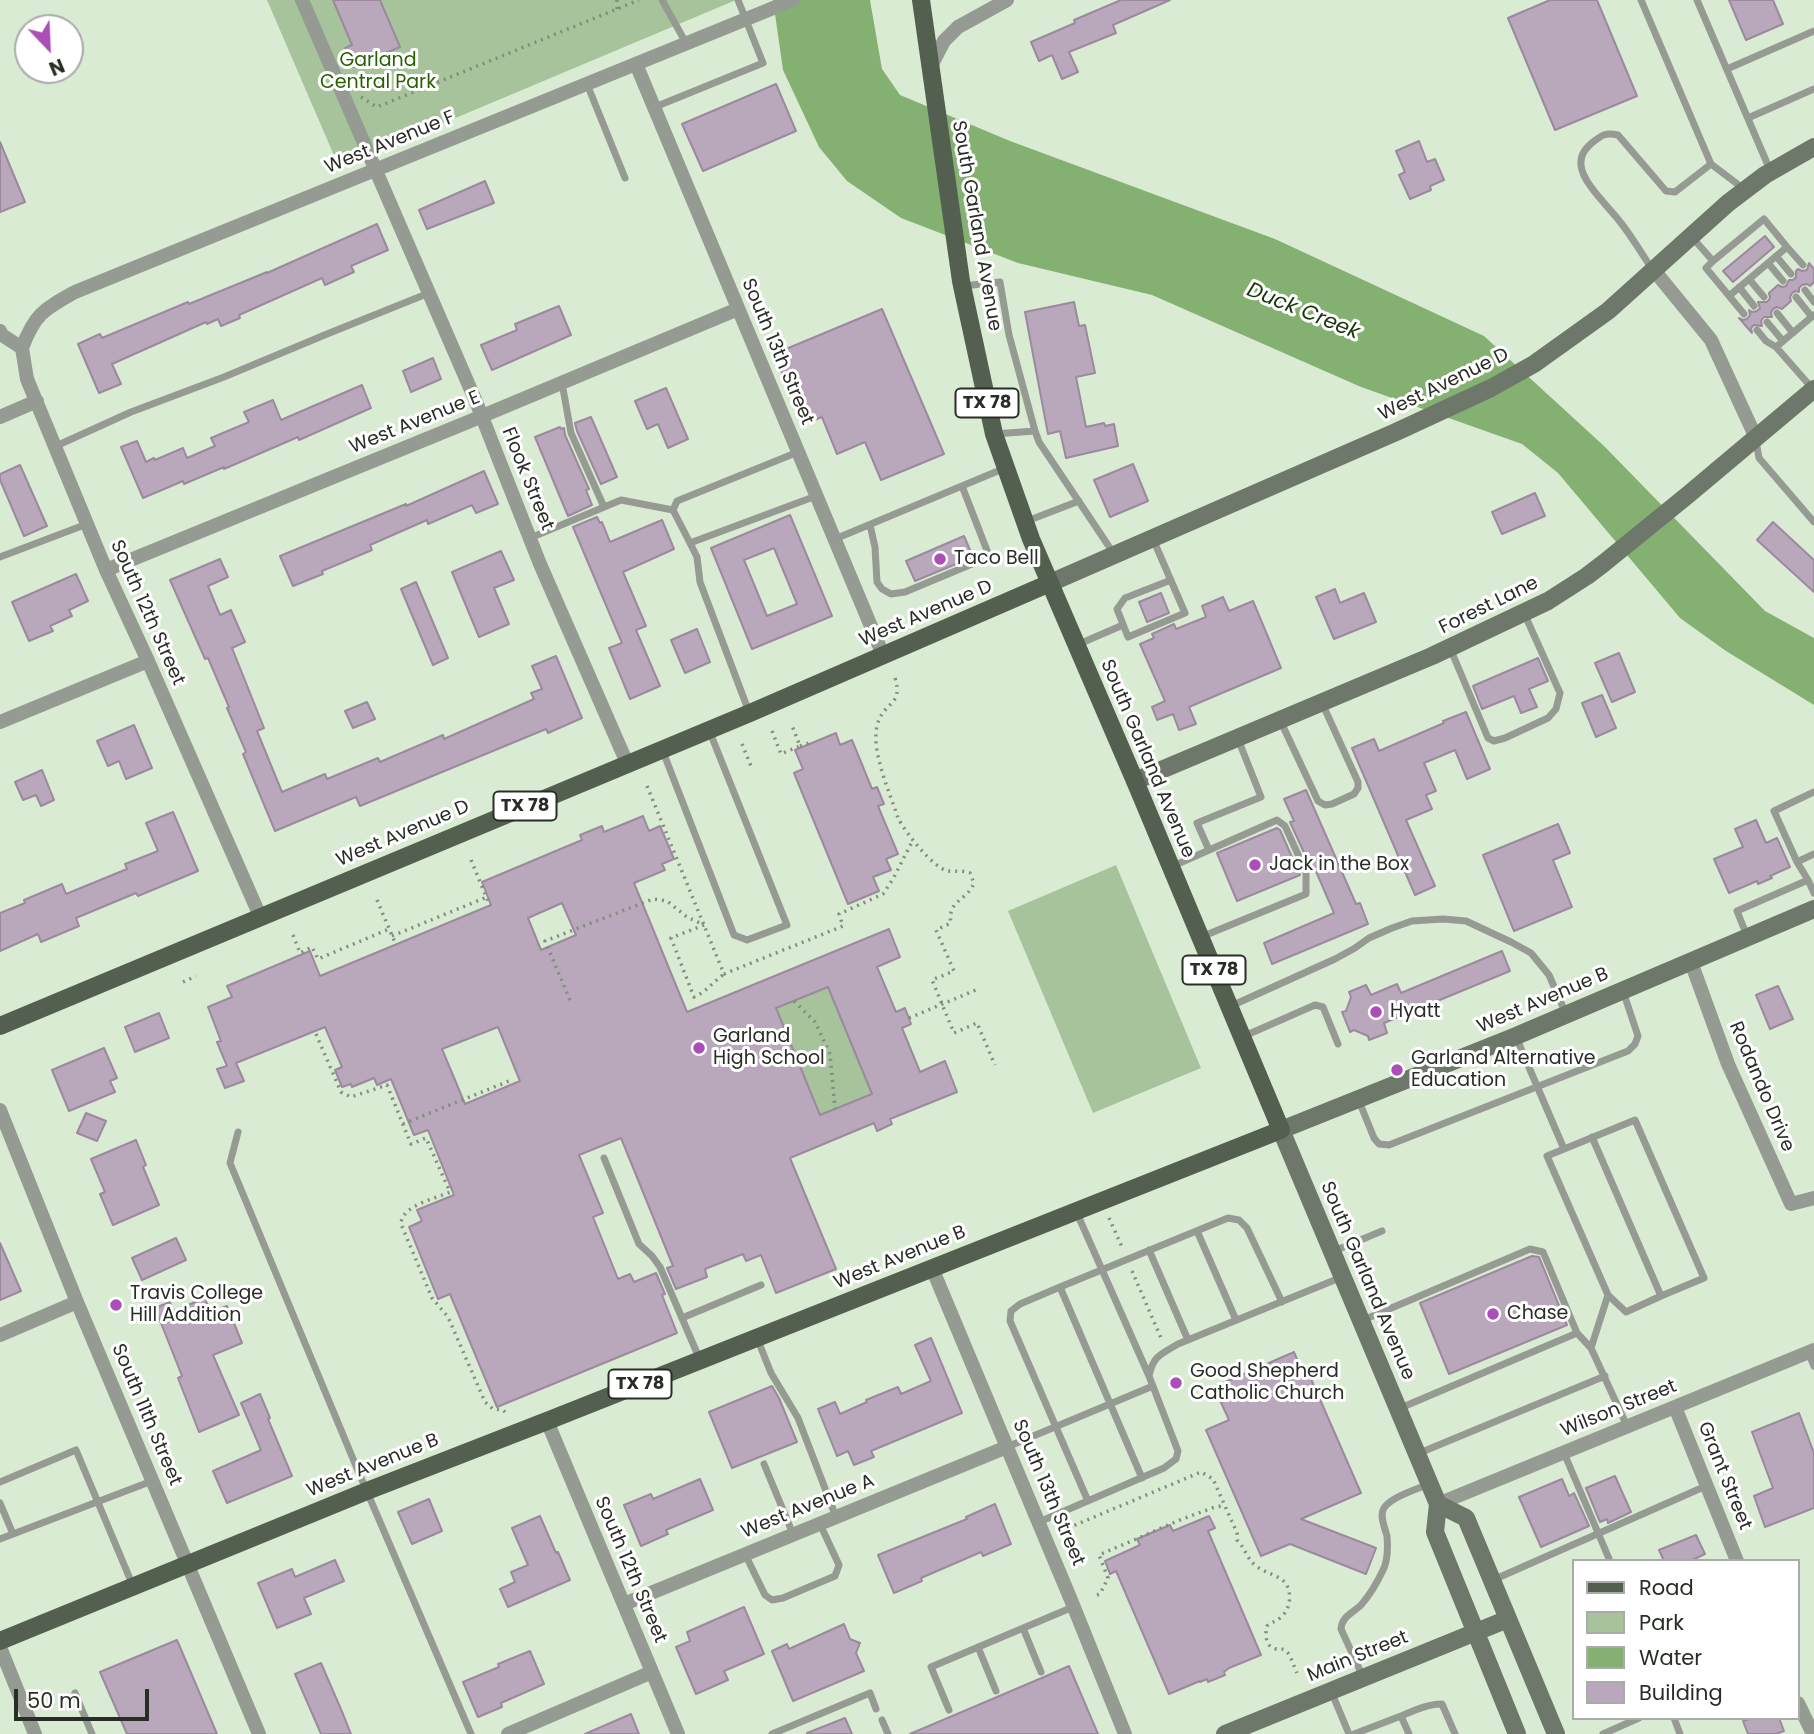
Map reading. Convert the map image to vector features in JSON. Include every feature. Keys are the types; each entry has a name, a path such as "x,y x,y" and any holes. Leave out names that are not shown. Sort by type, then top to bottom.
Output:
{"main road":[{"name":"South Garland Avenue","path":"921,0 961,283 994,434 1024,522 1438,1504 1435,1532 1516,1729"},
{"name":"West Avenue D","path":"0,1026 750,713 1153,539 1491,388 1534,364 1608,311 1745,190 1771,171 1814,147"},
{"name":"Forest Lane","path":"1135,782 1450,648 1548,601 1587,576 1814,389"},
{"name":"West Avenue B","path":"0,1641 367,1491 1359,1100 1814,909"},
{"path":"1438,1504 1466,1518 1556,1734"},
{"name":"Main Street","path":"1225,1734 1508,1619"}],"street":[{"name":"Flook Street","path":"302,0 482,416 530,538 627,763"},
{"name":"West Avenue F","path":"22,348 30,327 45,309 75,292 793,0"},
{"path":"930,68 944,41 958,27 1007,0"},
{"name":"South 13th Street","path":"636,64 883,656"},
{"path":"1653,269 1711,341 1756,438"},
{"name":"West Avenue E","path":"106,570 738,309"},
{"path":"0,331 22,348"},
{"name":"South 12th Street","path":"22,348 27,379 106,570 260,916"},
{"path":"0,417 37,401"},
{"path":"0,722 148,661"},
{"name":"Rodando Drive","path":"1691,962 1728,1064 1791,1204 1814,1198"},
{"name":"South 11th Street","path":"0,1110 77,1302 259,1734"},
{"name":"South 13th Street","path":"932,1268 1125,1734"},
{"path":"0,1335 77,1302"},
{"name":"Wilson Street","path":"1438,1504 1675,1406 1812,1356"},
{"name":"Grant Street","path":"1675,1406 1736,1559"},
{"name":"South 12th Street","path":"547,1421 678,1734"},
{"name":"West Avenue A","path":"624,1604 1007,1447"},
{"path":"0,1647 35,1734"},
{"path":"508,1734 652,1672"},
{"path":"1800,1707 1813,1734"}],"lane":[{"path":"662,0 686,44"},
{"path":"653,108 763,63 738,0"},
{"path":"1642,0 1711,164 1745,190"},
{"path":"1697,0 1771,171"},
{"path":"1727,69 1814,31"},
{"path":"587,84 625,177"},
{"path":"1748,118 1814,89"},
{"path":"1653,269 1623,224 1584,177 1581,156 1602,135 1618,135 1666,191 1670,192 1675,192 1711,164"},
{"path":"1744,314 1706,268 1763,219 1803,265"},
{"path":"1690,236 1713,261"},
{"path":"1729,296 1787,247"},
{"path":"1776,256 1791,274"},
{"path":"1768,263 1783,281"},
{"path":"1749,279 1764,297"},
{"path":"961,283 1000,282 1009,335 1039,442 1115,555"},
{"path":"1739,288 1754,306"},
{"path":"1805,290 1814,302"},
{"path":"56,446 131,412 429,293"},
{"path":"1776,347 1813,316 1796,297"},
{"path":"1777,313 1793,333"},
{"path":"1767,322 1783,341"},
{"path":"1757,330 1814,389"},
{"path":"562,383 571,433 604,507"},
{"path":"994,434 1035,431"},
{"path":"1756,438 1759,457 1814,522"},
{"path":"673,510 677,501 798,452"},
{"path":"835,539 1006,468"},
{"path":"870,525 875,547 877,582 891,594 905,592 984,559 988,553 962,486"},
{"path":"690,543 817,496"},
{"path":"530,538 621,500 673,510"},
{"path":"1024,522 1079,502"},
{"path":"673,510 696,557 700,582 750,713"},
{"path":"0,557 87,524"},
{"path":"1153,539 1171,580 1185,613 1128,637 1117,608 1125,598 1171,580"},
{"path":"1450,648 1488,738 1494,741 1505,738 1548,718 1556,709 1560,693 1524,613"},
{"path":"1076,645 1123,625"},
{"path":"1280,720 1318,801 1325,805 1332,804 1354,794 1358,782 1322,702"},
{"path":"662,749 734,935 747,940 788,925 709,729"},
{"path":"1209,850 1198,823 1261,797 1237,738"},
{"path":"1814,792 1774,811 1814,892"},
{"path":"1170,867 1277,820 1285,826 1306,872 1306,894 1200,938"},
{"path":"1797,862 1814,854"},
{"path":"1748,937 1737,911 1808,880"},
{"path":"1229,1007 1335,959 1369,938 1392,928 1412,921 1443,919 1466,921 1531,953 1549,975 1567,1014"},
{"path":"1359,1100 1374,1138 1379,1144 1389,1145 1628,1051 1638,1036 1623,990"},
{"path":"1242,1037 1315,1005 1323,1007 1338,1044"},
{"path":"1516,1036 1564,1149"},
{"path":"1635,1120 1704,1278 1626,1312 1608,1295 1547,1156 1564,1149 1635,1120"},
{"path":"238,1132 230,1163 471,1734"},
{"path":"1592,1137 1661,1296"},
{"path":"604,1158 639,1244 660,1267 700,1360"},
{"path":"1039,1522 1164,1468 1177,1459 1178,1451 1149,1376 1076,1211"},
{"path":"1088,1501 1010,1321 1012,1311 1020,1304 1060,1286 1228,1218 1239,1220 1247,1228 1282,1302"},
{"path":"1197,1231 1236,1320"},
{"path":"1332,1252 1382,1231"},
{"path":"1149,1250 1188,1339"},
{"path":"1361,1321 1530,1250 1543,1252 1577,1333 1591,1348 1627,1426"},
{"path":"1149,1376 1151,1365 1158,1355 1188,1339 1342,1277"},
{"path":"682,1318 761,1285"},
{"path":"1060,1286 1142,1478"},
{"path":"1591,1348 1608,1295"},
{"path":"1398,1409 1577,1333"},
{"path":"757,1338 771,1373 798,1418 836,1517"},
{"path":"1417,1454 1605,1376"},
{"path":"1007,1447 1153,1387"},
{"path":"0,1482 76,1450 133,1586"},
{"path":"1564,1452 1609,1559"},
{"path":"764,1464 793,1534"},
{"path":"0,1539 152,1480"},
{"path":"1363,1677 1341,1629 1341,1623 1360,1606 1385,1566 1388,1553 1382,1519 1383,1509 1389,1501 1429,1484"},
{"path":"1492,1581 1707,1485"},
{"path":"0,1503 13,1534"},
{"path":"745,1554 765,1595 772,1600 783,1598 835,1576 839,1565 820,1523"},
{"path":"949,1710 931,1667 1074,1606"},
{"path":"1023,1628 1041,1672"},
{"path":"978,1647 996,1691"},
{"path":"1331,1691 1349,1734"},
{"path":"75,1693 92,1734"},
{"path":"772,1734 870,1693 876,1709"},
{"path":"1354,1734 1419,1708 1442,1704 1455,1734"},
{"path":"1401,1716 1409,1734"},
{"path":"882,1720 888,1734"},
{"path":"1603,1734 1634,1720"}],"path":[{"path":"617,0 617,9"},
{"path":"359,96 377,107 639,0"},
{"path":"895,677 898,694 883,713 877,725 876,737 877,750 898,818 903,828 932,862 948,871 963,870 970,873 974,883 952,907 951,923 936,930 954,971 932,980 954,1033 977,1023 995,1065"},
{"path":"791,723 800,746"},
{"path":"772,731 781,754 812,743"},
{"path":"743,744 751,766"},
{"path":"471,860 490,906"},
{"path":"392,936 486,897"},
{"path":"570,1000 545,941 653,899 667,901 687,917 704,925 671,938 694,997 704,993 724,974"},
{"path":"377,900 396,945"},
{"path":"293,935 300,953 312,947 318,959 389,929"},
{"path":"183,982 196,976"},
{"path":"909,1018 976,990"},
{"path":"794,1001 815,1022 830,1054 835,1109"},
{"path":"316,1034 341,1092 351,1097 387,1085 411,1144 426,1138 450,1192 415,1206 401,1219 401,1224 432,1298 448,1317 485,1402 493,1409 506,1413"},
{"path":"403,1124 509,1081"},
{"path":"1109,1218 1122,1247"},
{"path":"1132,1271 1161,1338"},
{"path":"1068,1528 1201,1472 1213,1479 1237,1533 1237,1540 1250,1560 1281,1579 1289,1589 1290,1599 1286,1611 1267,1626 1265,1635 1269,1645 1287,1652 1297,1673"},
{"path":"1097,1595 1108,1578 1099,1555 1201,1512 1225,1505"}],"green space":[{"name":"Garland Central Park","path":"267,0 736,0 339,167"},
{"path":"1116,865 1201,1068 1093,1113 1008,911"},
{"path":"828,987 872,1094 820,1115 776,1008"}],"water":[{"name":"Duck Creek","path":"773,0 870,0 882,69 900,95 1010,141 1275,239 1484,336 1604,446 1765,611 1814,638 1814,705 1726,651 1680,618 1558,473 1522,444 1361,387 1152,295 1018,263 901,218 847,181 819,147 783,70"}],"building":[{"path":"333,0 380,0 400,47 353,67 345,48 352,45"},
{"path":"1121,0 1170,0 1113,25 1116,33 1069,52 1078,72 1062,79 1052,55 1039,61 1031,42"},
{"path":"1550,0 1597,0 1637,96 1555,130 1508,18"},
{"path":"1729,0 1773,0 1783,24 1746,40"},
{"path":"776,84 796,131 703,171 682,124"},
{"path":"1419,141 1427,162 1435,159 1444,180 1430,186 1431,190 1410,199 1399,175 1405,172 1396,151"},
{"path":"0,142 25,202 0,212"},
{"path":"485,181 494,203 427,229 419,210"},
{"path":"377,224 388,250 351,266 354,272 325,285 322,278 239,315 240,318 221,326 218,319 207,324 206,322 112,364 121,384 99,393 78,344 100,334 102,338 267,273"},
{"path":"1765,236 1774,247 1733,282 1723,271"},
{"path":"1809,263 1814,269 1814,282 1810,286 1802,285 1799,292 1792,293 1791,301 1782,309 1773,309 1772,317 1764,317 1762,326 1754,325 1751,328 1752,333 1739,318 1747,319 1749,310 1757,311 1760,308 1758,302 1767,302 1769,293 1778,285 1786,286 1789,280 1796,277 1798,269 1807,270"},
{"path":"1074,302 1079,326 1085,325 1095,373 1076,377 1086,427 1114,424 1118,446 1066,458 1060,431 1048,434 1025,312"},
{"path":"559,306 571,335 492,370 481,345 517,330 515,324"},
{"path":"882,309 944,454 881,480 865,442 837,454 822,417 804,424 774,354"},
{"path":"433,358 441,379 411,392 403,371"},
{"path":"362,385 371,408 299,440 298,437 224,469 184,484 183,481 143,498 121,447 137,441 146,462 183,448 187,458 215,446 211,438 249,422 244,412 273,400 281,420"},
{"path":"666,388 688,439 668,448 658,424 647,429 635,401"},
{"path":"591,417 617,477 601,484 575,423"},
{"path":"560,427 564,428 589,489 586,490 592,505 568,516 535,437"},
{"path":"1133,464 1148,501 1110,517 1094,480"},
{"path":"20,465 47,526 24,536 0,480 0,474"},
{"path":"484,471 498,504 476,513 472,505 428,524 427,520 370,545 372,550 293,586 280,556 406,506"},
{"path":"1535,493 1545,516 1502,534 1492,512"},
{"path":"790,515 832,616 752,649 711,548","holes":["774,548 797,604 767,616 744,560"]},
{"path":"597,517 600,523 602,522 610,542 662,520 674,549 623,572 646,626 636,630 660,686 630,699 609,648 622,643 573,527"},
{"path":"1773,522 1814,560 1814,592 1757,540"},
{"name":"Taco Bell","path":"964,536 973,557 915,581 906,561"},
{"path":"501,551 514,580 494,588 509,624 479,637 452,572"},
{"path":"220,559 228,577 208,586 220,615 231,610 245,642 232,648 264,728 257,731 282,792 325,774 327,779 378,758 380,762 443,735 444,739 534,699 531,693 542,689 532,666 556,656 582,718 548,733 546,729 360,806 356,797 275,831 243,754 246,752 227,708 229,707 170,580"},
{"path":"76,574 88,601 69,610 72,616 50,626 53,631 29,641 12,602"},
{"path":"416,582 448,658 433,665 401,589"},
{"path":"1335,589 1340,603 1364,593 1376,622 1334,639 1316,597"},
{"path":"1161,593 1169,613 1147,622 1139,602"},
{"path":"1223,597 1229,611 1253,601 1281,668 1189,707 1196,724 1179,730 1173,714 1157,720 1152,707 1165,701 1140,644 1154,638 1152,634 1174,624 1176,629 1206,617 1202,606"},
{"path":"697,629 710,662 685,673 671,640"},
{"path":"1619,653 1635,692 1612,702 1595,663"},
{"path":"1538,658 1548,681 1529,689 1537,707 1521,713 1514,696 1482,709 1473,686"},
{"path":"1602,695 1616,728 1596,737 1582,703"},
{"path":"367,702 375,719 353,728 345,711"},
{"path":"1466,712 1490,769 1467,779 1455,750 1424,763 1436,791 1426,795 1432,809 1406,820 1435,886 1415,895 1352,748 1374,739 1379,751"},
{"path":"134,725 152,768 126,779 119,761 108,766 97,741"},
{"path":"836,733 840,745 852,740 872,789 877,787 884,804 878,806 898,854 886,859 891,870 873,877 879,891 848,904 794,773 803,769 795,750"},
{"path":"42,770 54,800 41,806 36,795 23,800 15,782"},
{"path":"1306,790 1356,904 1360,903 1368,924 1272,964 1264,943 1334,913 1290,822 1294,821 1284,799"},
{"path":"173,812 198,871 76,918 79,926 41,942 38,934 0,951 0,913 62,884 66,894 127,869 125,864 158,851 146,823"},
{"name":"Garland High School","path":"643,816 649,831 660,826 674,859 662,864 665,870 634,883 687,1012 889,929 900,957 877,967 896,1012 905,1008 911,1024 902,1028 920,1072 945,1061 957,1092 890,1119 892,1124 877,1131 874,1123 790,1158 836,1269 776,1293 761,1255 746,1261 743,1254 705,1269 707,1277 676,1289 667,1268 673,1266 621,1138 579,1155 603,1213 593,1217 618,1279 630,1274 634,1282 656,1273 677,1333 497,1407 450,1294 438,1299 409,1227 422,1221 417,1210 454,1195 428,1130 414,1135 391,1079 377,1085 374,1078 352,1087 351,1084 342,1087 335,1070 342,1067 325,1027 236,1063 244,1081 225,1088 217,1069 227,1066 217,1042 221,1041 208,1007 232,997 227,986 310,951 320,976 491,905 482,882 582,840 580,835 602,826 604,832","holes":["562,903 576,935 541,950 528,918","828,987 872,1094 820,1115 776,1008","498,1027 520,1081 465,1104 442,1049"]},
{"path":"1756,820 1766,843 1777,838 1790,867 1758,884 1757,881 1729,893 1714,859 1743,847 1735,829"},
{"path":"1558,824 1570,853 1553,860 1572,907 1514,931 1483,855"},
{"name":"Jack in the Box","path":"1277,828 1300,875 1237,901 1217,853"},
{"path":"1502,951 1510,971 1384,1023 1387,1033 1369,1040 1368,1036 1354,1030 1350,1032 1342,1012 1346,1011 1351,997 1349,992 1366,985 1371,995 1397,984 1401,993"},
{"path":"1778,986 1793,1019 1770,1029 1756,995"},
{"path":"159,1013 169,1038 135,1052 125,1027"},
{"path":"104,1048 117,1078 110,1081 115,1092 69,1111 52,1070"},
{"path":"86,1113 106,1121 97,1141 77,1133"},
{"path":"136,1140 146,1165 143,1167 159,1205 113,1225 100,1194 105,1192 91,1159"},
{"path":"176,1238 186,1260 142,1280 132,1258"},
{"path":"0,1243 21,1291 0,1300"},
{"name":"Chase","path":"1532,1256 1539,1257 1567,1325 1449,1374 1420,1303"},
{"path":"205,1298 210,1312 227,1306 242,1343 213,1355 239,1415 199,1432 178,1378 182,1376 155,1308 170,1302 173,1311"},
{"path":"931,1338 962,1413 871,1451 874,1457 854,1465 848,1451 837,1456 818,1409 835,1402 840,1414 898,1387 901,1394 931,1381 915,1345"},
{"path":"1294,1352 1303,1374 1308,1372 1361,1493 1301,1519 1376,1548 1366,1574 1290,1544 1261,1556 1206,1430 1229,1420 1214,1387"},
{"path":"772,1386 797,1442 732,1468 709,1412"},
{"path":"260,1394 292,1476 227,1503 213,1471 261,1450 241,1403"},
{"path":"1799,1413 1814,1453 1814,1508 1765,1527 1754,1496 1773,1488 1752,1432"},
{"path":"1615,1476 1631,1512 1608,1523 1607,1519 1600,1522 1586,1488"},
{"path":"700,1479 713,1510 666,1530 668,1534 641,1546 624,1505 651,1494 653,1499"},
{"path":"1562,1479 1569,1496 1574,1493 1589,1526 1541,1547 1519,1497"},
{"path":"429,1499 442,1531 412,1544 398,1512"},
{"path":"995,1504 1011,1544 983,1556 981,1552 894,1593 878,1555 967,1519 966,1517"},
{"path":"540,1516 570,1580 508,1607 500,1589 515,1582 511,1572 528,1565 512,1528"},
{"path":"1209,1516 1215,1528 1208,1531 1261,1655 1229,1668 1224,1672 1225,1675 1208,1682 1207,1679 1200,1681 1169,1694 1116,1571 1110,1574 1105,1561 1140,1545 1137,1539 1170,1525 1173,1531"},
{"path":"1696,1535 1705,1554 1694,1559 1663,1559 1659,1550"},
{"path":"335,1560 344,1581 304,1598 311,1614 277,1628 258,1583 292,1569 295,1577"},
{"path":"744,1607 764,1654 724,1671 728,1680 696,1694 676,1647 690,1641 687,1632"},
{"path":"844,1624 850,1639 860,1643 856,1653 864,1671 793,1701 772,1651 787,1644 789,1649"},
{"path":"177,1640 217,1734 127,1734 100,1672"},
{"path":"530,1651 544,1684 501,1703 502,1707 478,1717 463,1682"},
{"path":"321,1663 351,1734 321,1734 295,1674"},
{"path":"1069,1666 1098,1734 910,1734 1044,1677"},
{"path":"631,1714 639,1734 585,1734"},
{"path":"845,1718 852,1734 807,1733"},
{"path":"1780,1720 1784,1731 1776,1734 1748,1734 1743,1721"}],"place":[{"name":"Taco Bell","path":"940,559"},
{"name":"Jack in the Box","path":"1255,865"},
{"name":"Hyatt","path":"1376,1012"},
{"name":"Garland High School","path":"699,1048"},
{"name":"Garland Alternative Education","path":"1397,1070"},
{"name":"Travis College Hill Addition","path":"116,1305"},
{"name":"Chase","path":"1493,1314"},
{"name":"Good Shepherd Catholic Church","path":"1176,1383"}]}
